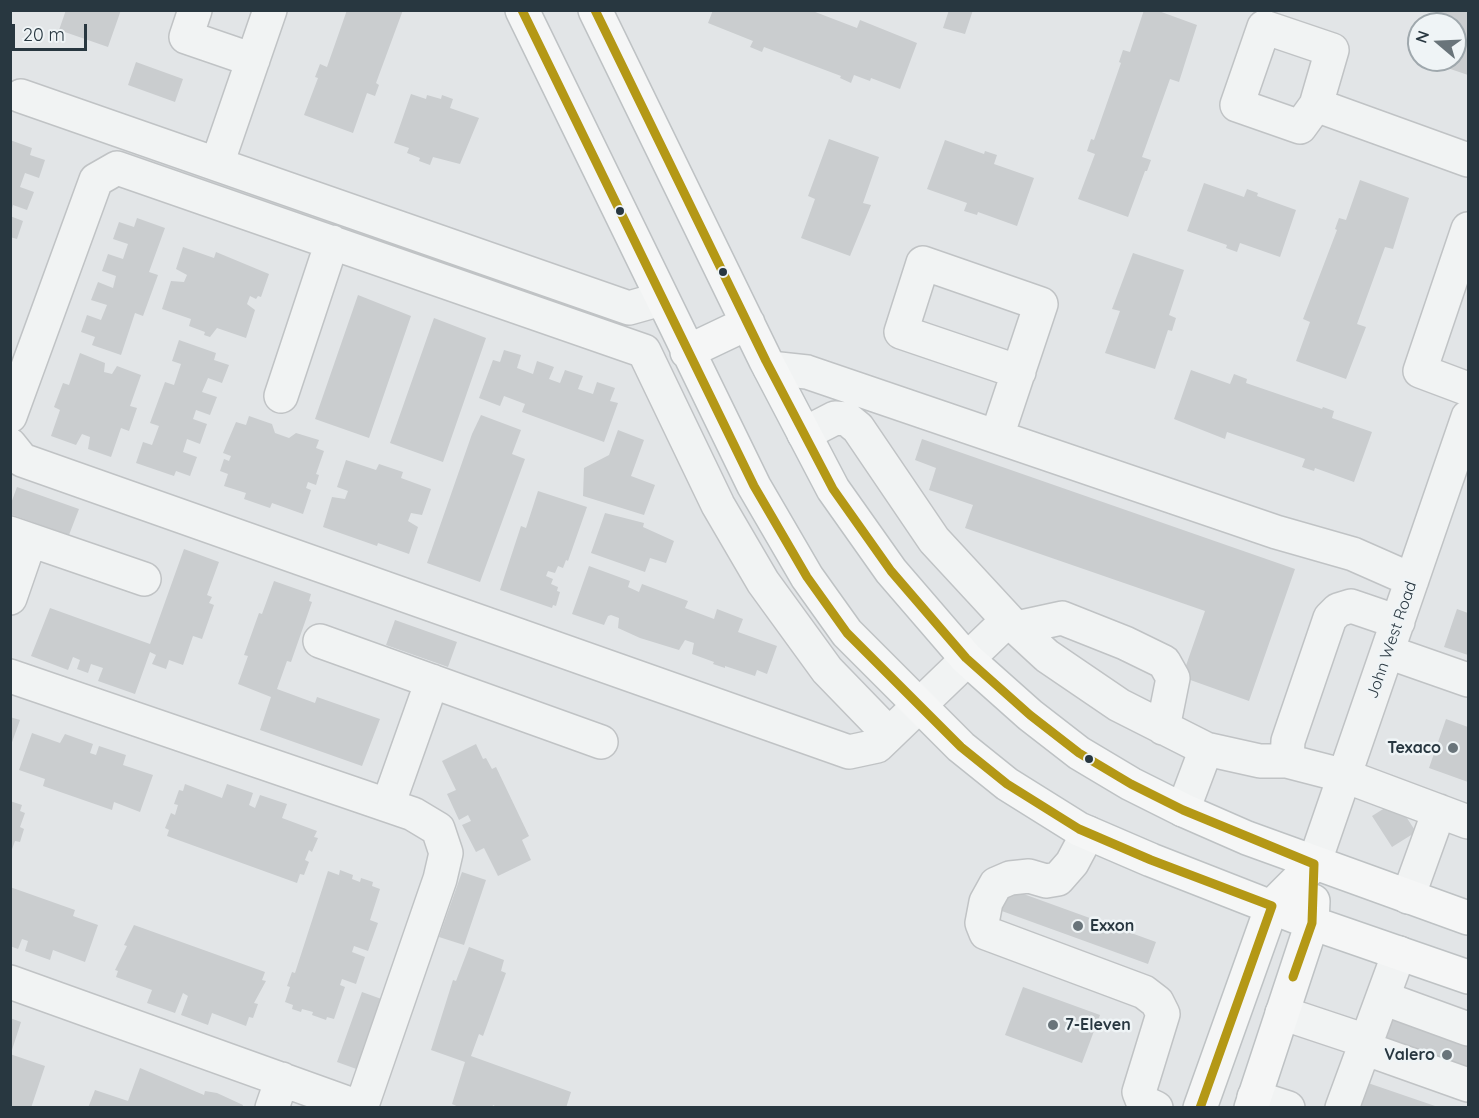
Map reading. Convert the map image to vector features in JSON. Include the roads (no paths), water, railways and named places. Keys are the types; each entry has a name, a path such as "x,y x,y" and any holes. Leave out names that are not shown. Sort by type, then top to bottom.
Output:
{"main road":[{"path":"522,10 754,486 807,577 847,633 961,747 1007,784 1088,833 1150,860 1312,923 1468,977"},
{"path":"595,10 770,368 833,489 891,571 966,658 1030,715 1079,753 1131,784 1247,838 1468,918"},
{"path":"687,352 748,323"},
{"name":"John West Road","path":"1200,1107 1272,906 1314,864"},
{"name":"John West Road","path":"1253,1102 1312,923 1314,864"}],"street":[{"path":"195,10 186,37 253,60"},
{"path":"217,164 270,10"},
{"path":"21,96 629,308 661,299"},
{"path":"1316,105 1468,160"},
{"path":"10,416 96,180 117,168 644,351 718,505 763,582 827,670 889,734"},
{"path":"1468,229 1420,371 1468,389"},
{"path":"281,396 332,242"},
{"path":"770,368 807,372 1276,532 1353,554 1413,580"},
{"path":"997,436 1019,372"},
{"path":"804,434 835,418 847,418 858,428 934,540 1012,624 1047,656 1119,705 1206,749 1260,761 1287,761 1345,776 1454,816 1408,897"},
{"name":"John West Road","path":"1314,864 1468,421"},
{"path":"10,445 22,460 849,752 877,746 966,658 1012,624 1062,618 1125,643 1164,662 1173,678 1163,728"},
{"path":"718,505 754,486"},
{"path":"10,598 20,536 144,579"},
{"path":"1287,761 1288,741 1330,618 1338,610 1351,606 1393,637 1468,681"},
{"path":"320,641 601,742"},
{"path":"10,676 413,814 438,829 446,853 440,879 361,1107 277,1093 10,982"},
{"path":"388,805 432,681"},
{"path":"1183,810 1206,749"},
{"path":"1088,833 1072,863 1058,879 1046,881 1029,876 1010,878 996,884 986,902 982,923 986,933 1144,992 1157,1002 1163,1014 1139,1092 1143,1102 1156,1107"},
{"path":"1342,1107 1399,953"},
{"path":"1383,998 1468,1029"},
{"path":"1282,1013 1468,1085"},
{"path":"1253,1102 1287,1107"}],"place":[{"name":"Texaco","path":"1453,748"},
{"name":"Exxon","path":"1078,926"},
{"name":"7-Eleven","path":"1053,1025"},
{"name":"Valero","path":"1447,1055"}]}
